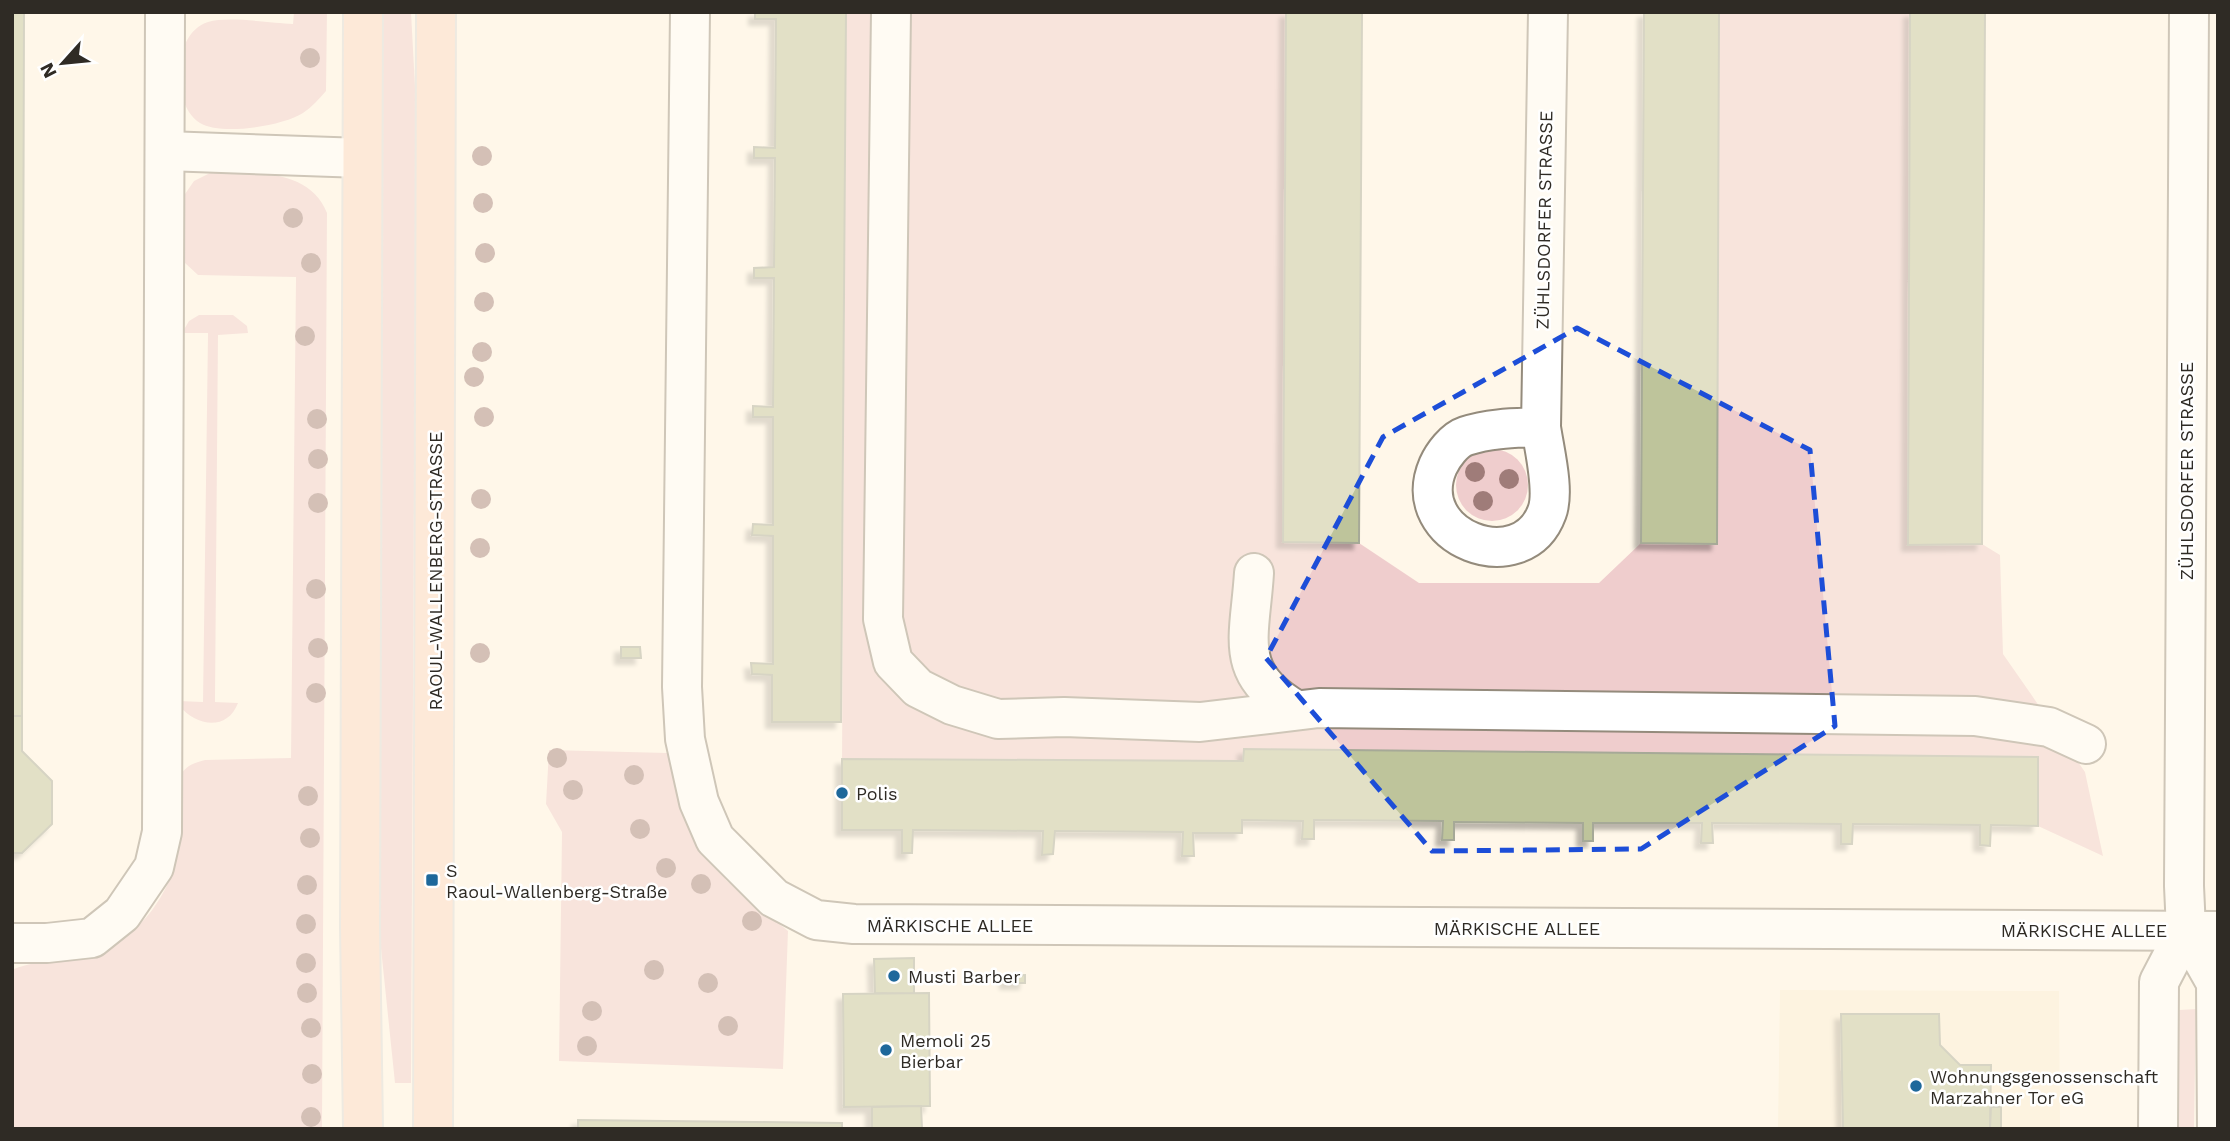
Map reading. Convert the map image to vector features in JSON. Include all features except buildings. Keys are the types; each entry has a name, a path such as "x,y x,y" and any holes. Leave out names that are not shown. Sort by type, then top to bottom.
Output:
{"main road":[{"path":"363,12 360,927 363,1129"},
{"name":"RAOUL-WALLENBERG-STRASSE","path":"433,1129 436,12"}],"street":[{"path":"12,943 47,943 92,937 122,914 154,867 162,832 165,12"},
{"name":"MÄRKISCHE ALLEE","path":"690,12 682,687 685,739 699,802 715,839 774,898 816,920 854,924 2202,931"},
{"path":"891,12 883,619 893,662 918,688 952,705 998,719 1064,717 1200,722 1319,708 1975,716 2049,727 2086,744"},
{"name":"ZÜHLSDORFER STRASSE","path":"1541,427 1548,12"},
{"name":"ZÜHLSDORFER STRASSE","path":"2189,12 2202,931 2216,983 2217,1129"},
{"path":"166,151 362,158"},
{"path":"1254,573 1249,652 1255,676 1270,695 1296,710"},
{"name":"ZÜHLSDORFER STRASSE","path":"2158,1129 2159,982 2202,931"}],"highlighted area":[{"path":"1577,328 1810,450 1835,726 1641,849 1432,851 1266,658 1383,437"}],"shaded area":[{"path":"294,12 327,12 326,91 312,106 294,118 281,122 237,129 210,127 190,114 180,86 179,69 187,40 196,29 216,20 293,24"},
{"path":"382,12 411,12 416,105 411,1083 395,1083 379,929"},
{"path":"846,12 1286,12 1283,542 1359,543 1419,583 1599,583 1641,543 1717,543 1719,12 1909,12 1908,545 1982,544 2000,555 2003,654 2085,772 2103,856 2038,826 2038,757 1244,749 1243,761 842,759"},
{"path":"216,170 263,173 294,181 308,188 319,199 327,213 322,1129 12,1129 14,969 109,943 138,926 150,913 176,863 179,783 187,768 205,760 291,758 296,277 198,275 185,263 181,252 185,194 194,181"},
{"path":"199,315 233,315 247,326 248,333 218,335 215,702 238,703 226,718 210,723 193,718 179,705 179,701 203,702 208,333 182,333 189,321"},
{"path":"1499,449 1518,459 1526,471 1526,499 1518,511 1506,519 1485,521 1466,511 1458,499 1456,478 1466,459 1478,451"},
{"path":"549,750 668,753 692,820 726,880 788,931 783,1069 559,1061 562,832 546,804"},
{"path":"1780,990 2059,991 2060,1129 1778,1129"},
{"path":"2196,1009 2194,1129 2178,1129 2179,1010"}],"place":[{"name":"Polis","path":"842,793"},
{"name":"S Raoul-Wallenberg-Straße","path":"432,880"},
{"name":"Musti Barber","path":"894,976"},
{"name":"Memoli 25 Bierbar","path":"886,1050"},
{"name":"Wohnungsgenossenschaft Marzahner Tor eG","path":"1916,1086"}]}
